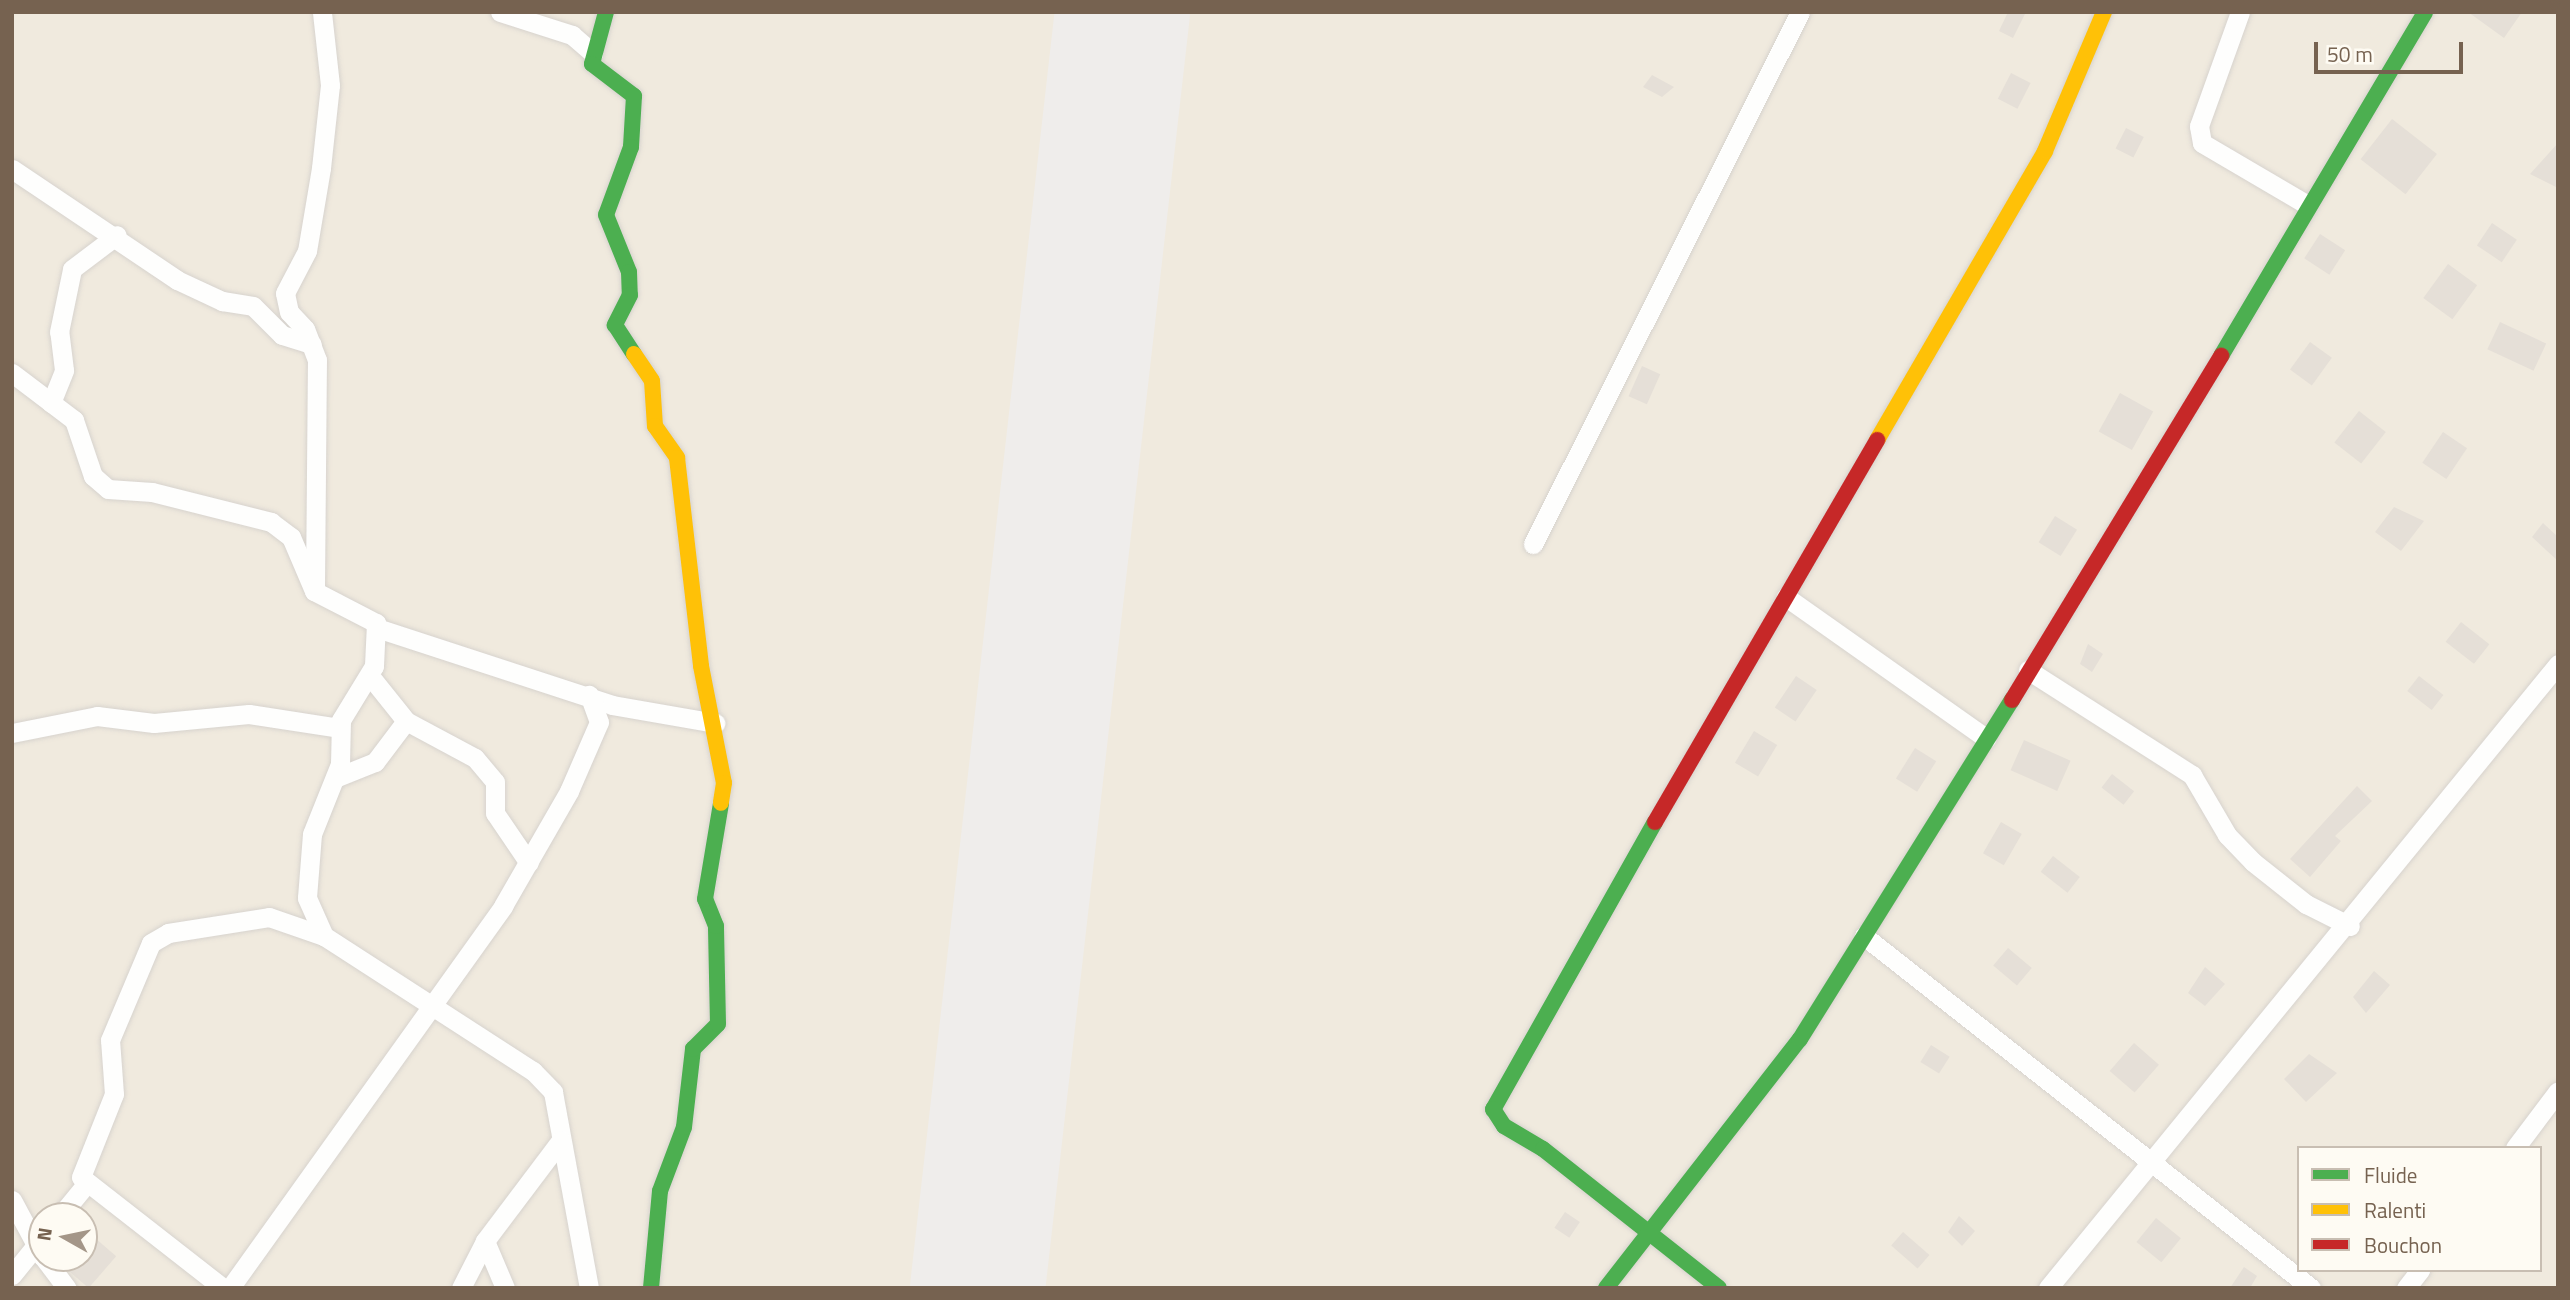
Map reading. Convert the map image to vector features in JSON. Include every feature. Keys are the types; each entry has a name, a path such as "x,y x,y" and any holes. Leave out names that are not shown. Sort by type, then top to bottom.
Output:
{"street":[{"path":"314,591 319,511 312,344 289,312 285,293 307,251 321,168 330,85 322,12"},
{"path":"500,12 572,35 593,53"},
{"path":"606,12 593,53 595,71 626,85 634,96 631,147 606,215 629,272 630,295 615,325 652,381 655,426 677,458 701,666 715,723 724,783 705,900 716,926 718,1024 693,1049 684,1127 660,1191 650,1288"},
{"path":"1533,544 1800,12"},
{"path":"1719,1288 1504,1126 1493,1109 1502,1082 2045,151 2104,12"},
{"path":"2240,12 2199,126 2202,143 2306,204"},
{"path":"1606,1288 1646,1231 1800,1040 2028,670 2112,540 2306,204 2425,12"},
{"path":"12,169 117,235 177,280 222,301 253,306 282,335 312,344"},
{"path":"51,403 64,370 60,332 72,269 117,235"},
{"path":"12,373 74,420 93,476 108,489 152,492 271,522 290,537 314,591 362,613 380,629 589,695 612,705 715,723"},
{"path":"1786,597 1986,738"},
{"path":"324,936 305,879 312,834 335,778 340,728 370,676 380,629"},
{"path":"2048,1288 2350,926 2558,664"},
{"path":"2028,670 2192,775 2227,835 2253,862 2306,904 2350,926"},
{"path":"370,676 406,720 475,758 495,782 495,813 529,863"},
{"path":"589,695 599,722"},
{"path":"230,1288 433,1004 529,863 599,722 612,705"},
{"path":"12,733 97,716 154,723 249,714 340,728"},
{"path":"335,778 374,762 406,720"},
{"path":"223,1288 88,1183 83,1166 114,1094 110,1040 151,943 168,933 269,917 324,936 433,1004 548,1085 589,1288"},
{"path":"1864,936 2312,1288"},
{"path":"2517,1146 2558,1091"},
{"path":"461,1288 485,1241 561,1140"},
{"path":"72,1202 88,1183"},
{"path":"12,1200 28,1228"},
{"path":"485,1241 505,1288"},
{"path":"12,1275 28,1261"},
{"path":"56,1272 67,1288"},
{"path":"2406,1288 2418,1272"}],"shaded area":[{"path":"12,12 2558,12 2558,1288 12,1288"}],"building":[{"path":"2008,12 2026,12 2013,38 1999,31"},
{"path":"2468,12 2522,12 2504,38"},
{"path":"2011,73 2031,83 2017,109 1998,99"},
{"path":"1652,75 1674,87 1662,97 1643,87"},
{"path":"2392,119 2437,154 2406,194 2361,159"},
{"path":"2126,128 2144,137 2133,158 2116,148"},
{"path":"2558,143 2558,188 2530,174"},
{"path":"2492,223 2517,240 2502,262 2477,245"},
{"path":"2320,234 2345,250 2329,275 2304,258"},
{"path":"2448,264 2477,285 2452,319 2423,298"},
{"path":"2500,322 2546,344 2534,371 2487,349"},
{"path":"2310,342 2332,358 2312,385 2290,370"},
{"path":"1642,366 1660,374 1647,404 1629,396"},
{"path":"2120,393 2153,411 2132,450 2099,431"},
{"path":"2359,411 2386,432 2361,463 2334,443"},
{"path":"2443,432 2467,448 2446,479 2422,463"},
{"path":"2394,507 2424,521 2401,551 2375,532"},
{"path":"2055,516 2077,530 2061,556 2039,542"},
{"path":"2543,523 2558,537 2558,561 2532,537"},
{"path":"2461,622 2489,644 2474,664 2446,642"},
{"path":"2088,644 2103,654 2092,672 2080,664"},
{"path":"1796,676 1817,690 1795,721 1775,708"},
{"path":"2419,676 2443,695 2432,710 2407,691"},
{"path":"1754,731 1777,745 1758,777 1735,763"},
{"path":"2024,740 2071,761 2057,791 2011,770"},
{"path":"1915,748 1936,761 1917,792 1896,779"},
{"path":"2112,774 2134,791 2124,805 2102,787"},
{"path":"2357,786 2372,801 2335,836 2341,841 2310,877 2290,859"},
{"path":"2001,822 2022,834 2004,865 1983,853"},
{"path":"2053,856 2080,877 2067,893 2041,872"},
{"path":"2008,948 2032,968 2017,986 1993,966"},
{"path":"2205,967 2225,984 2205,1006 2188,993"},
{"path":"2374,971 2390,985 2366,1013 2353,997"},
{"path":"2134,1043 2159,1065 2135,1093 2110,1071"},
{"path":"1931,1045 1950,1057 1939,1074 1920,1062"},
{"path":"2309,1054 2337,1073 2306,1102 2284,1079"},
{"path":"1565,1212 1580,1222 1569,1238 1554,1228"},
{"path":"1959,1216 1975,1231 1962,1246 1948,1232"},
{"path":"2156,1218 2181,1238 2161,1262 2136,1242"},
{"path":"1903,1232 1929,1255 1918,1269 1891,1246"},
{"path":"98,1241 116,1256 88,1288 70,1272 98,1272"},
{"path":"2244,1267 2257,1276 2250,1288 2230,1288"}],"runway":[{"path":"977,1288 1122,12"}],"traffic: fast":[{"path":"606,12 592,64 634,96 631,147 606,215 629,272 630,295 615,325 634,354"},
{"path":"2221,356 2425,12"},
{"path":"1606,1288 1800,1039 2012,700"},
{"path":"651,1288 660,1191 684,1127 693,1049 718,1024 716,926 705,899 721,803"},
{"path":"1655,822 1493,1109 1504,1126 1543,1149 1719,1288"}],"traffic: slow":[{"path":"1877,440 2045,151 2104,12"},
{"path":"634,354 652,381 655,426 677,458 701,666 724,783 721,803"}],"traffic: jam":[{"path":"2012,700 2221,356"},
{"path":"1655,822 1877,440"}]}
